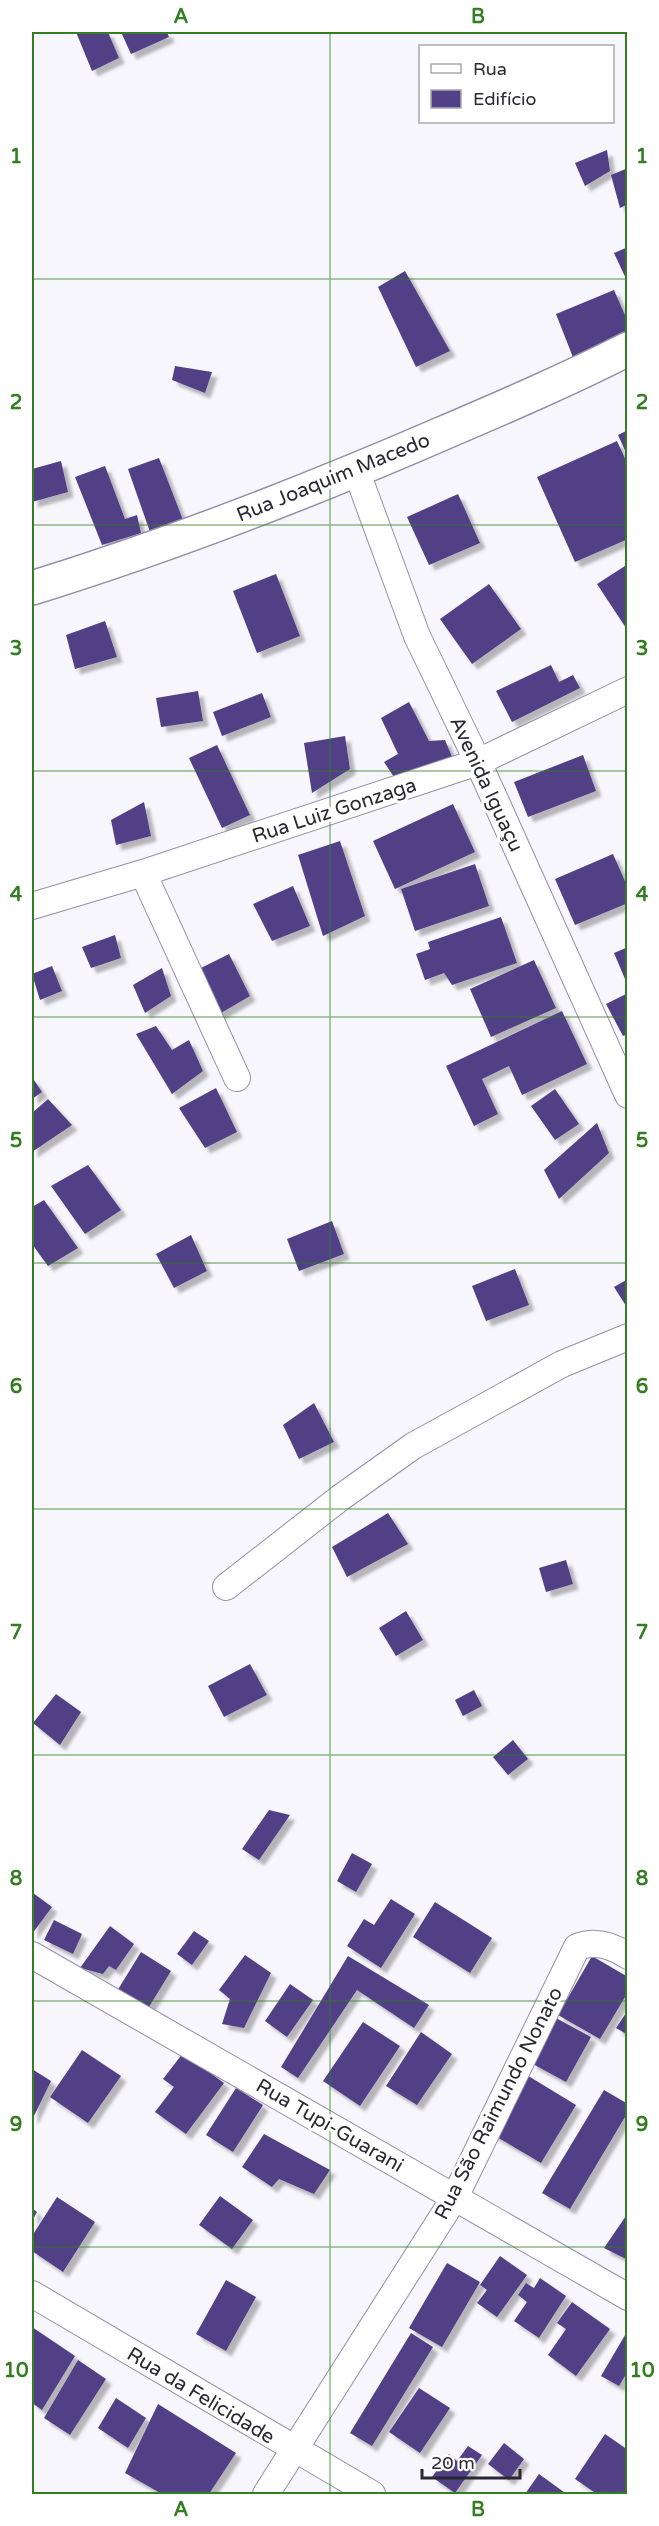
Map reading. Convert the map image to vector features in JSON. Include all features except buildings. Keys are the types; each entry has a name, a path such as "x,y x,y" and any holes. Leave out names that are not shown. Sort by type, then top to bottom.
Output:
{"street":[{"name":"Rua Joaquim Macedo","path":"32,588 129,558 356,470 580,374 627,349"},
{"name":"Avenida Iguaçu","path":"356,470 417,636 478,762 627,1095"},
{"name":"Rua Luiz Gonzaga","path":"32,906 143,873 478,762 627,690"},
{"path":"143,873 237,1078"},
{"path":"226,1587 295,1532 413,1446 562,1364 627,1337"},
{"name":"Rua São Raimundo Nonato","path":"266,2494 455,2197 577,1947 588,1942 615,1948 627,1956"},
{"name":"Rua Tupi-Guarani","path":"32,1955 627,2297"},
{"name":"Rua da Felicidade","path":"32,2294 293,2450 372,2494"}]}
